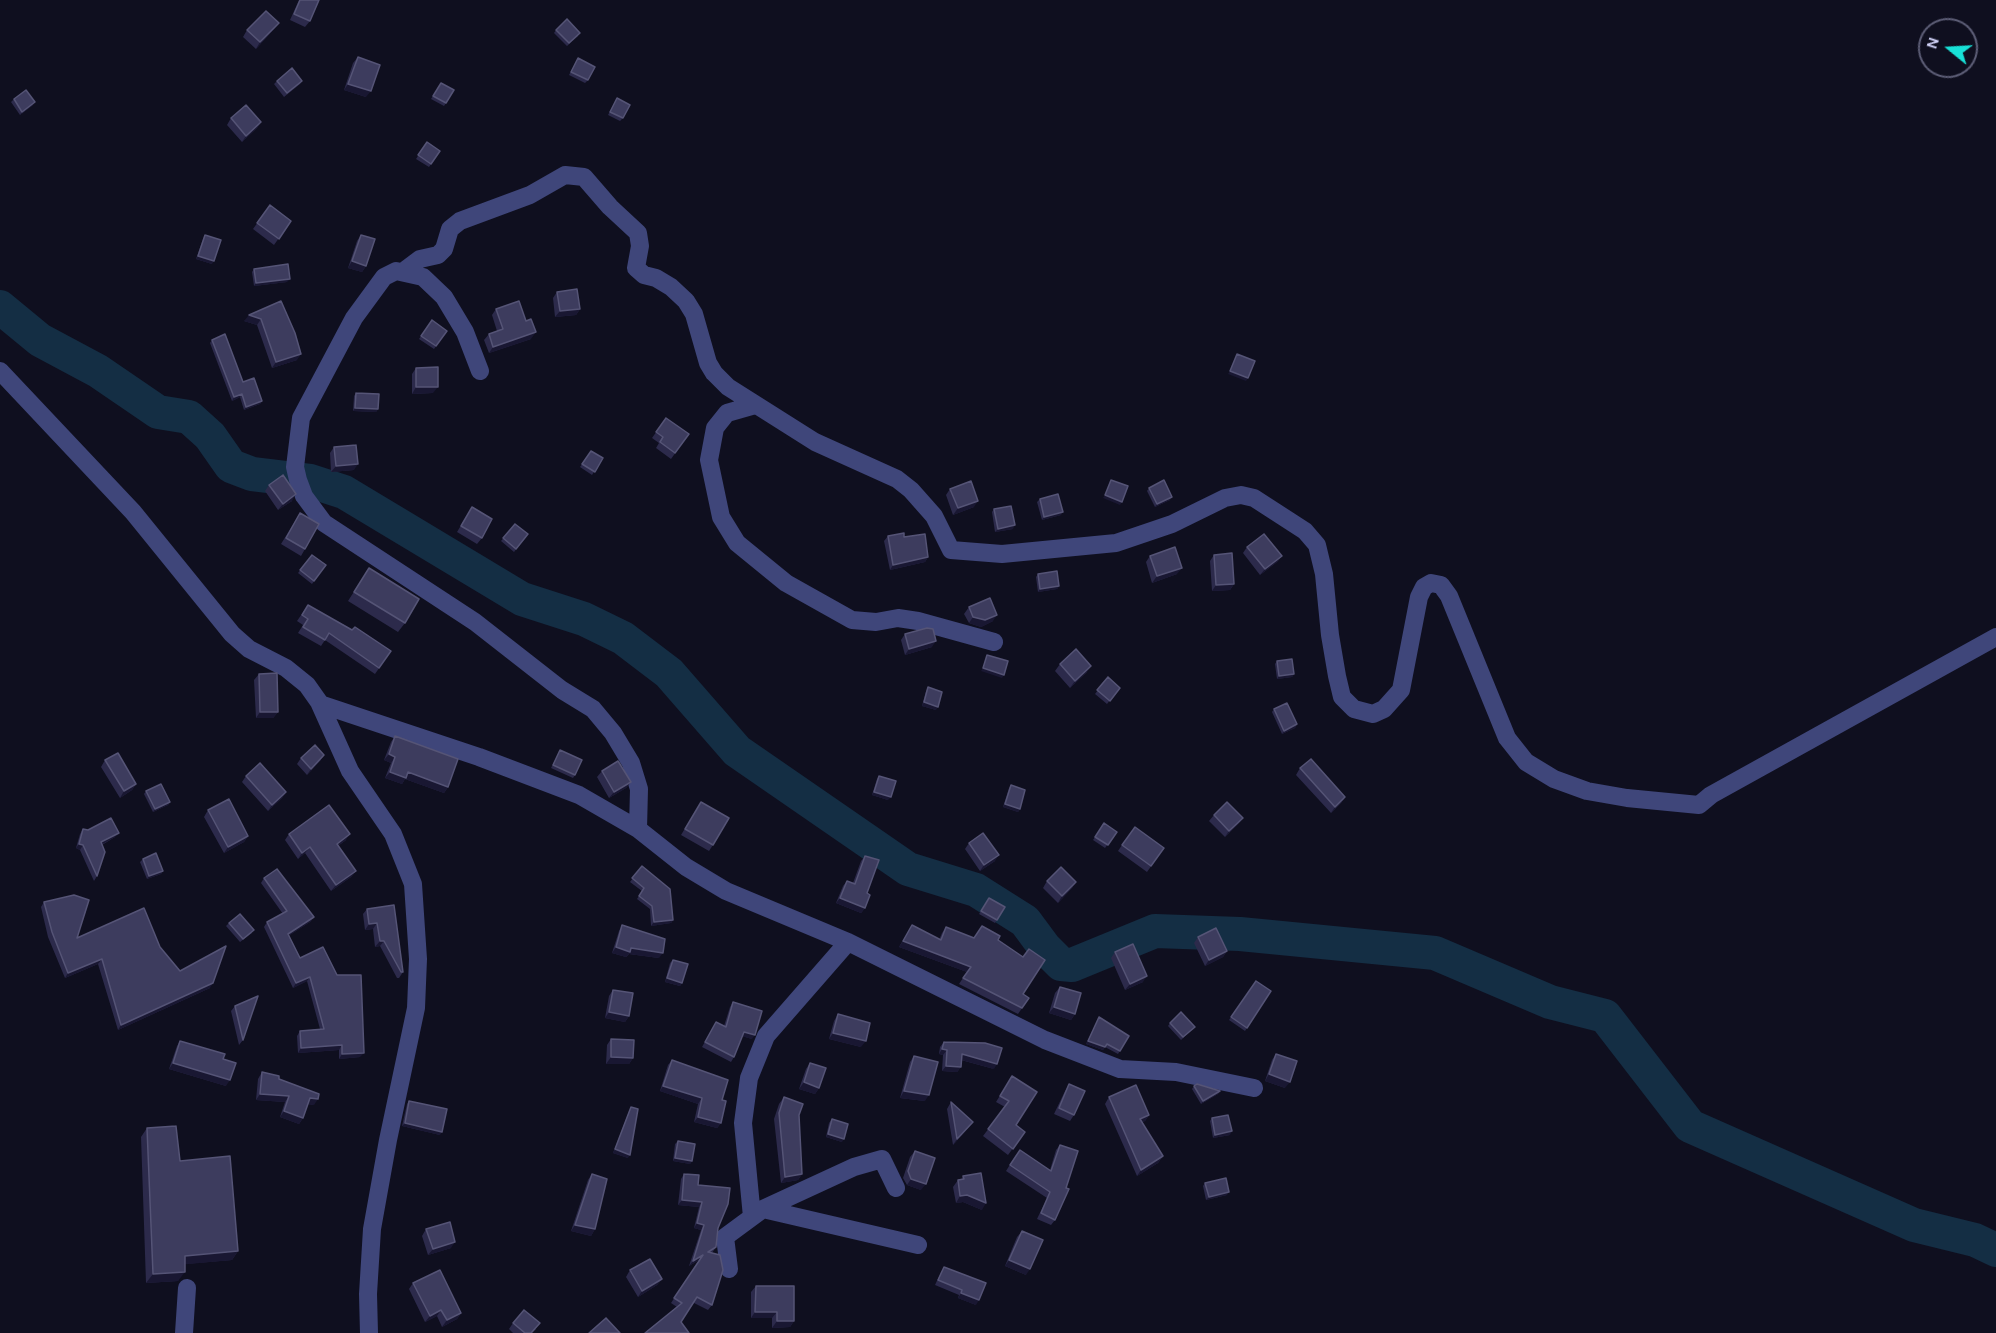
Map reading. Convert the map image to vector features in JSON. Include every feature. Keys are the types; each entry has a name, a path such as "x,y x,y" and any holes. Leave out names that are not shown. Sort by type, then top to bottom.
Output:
{"street":[{"path":"404,271 420,259 438,255 444,249 450,229 460,221 530,195 565,175 584,177 610,207 638,232 640,246 636,268 644,275 656,278 671,287 690,307 699,329 708,363 714,373 728,387 815,442 897,479 911,490 934,516 951,550 963,553 1002,554 1116,543 1172,524 1225,498 1241,495 1254,498 1305,531 1317,545 1324,574 1337,676 1342,697 1354,709 1372,714 1384,710 1401,690 1419,597 1424,587 1431,583 1441,585 1449,596 1508,738 1526,762 1554,779 1587,791 1627,798 1699,805 1721,789 1996,637"},
{"path":"480,371 465,332 444,297 423,277 404,271 396,271 384,277 354,318 301,418 295,467 304,496 324,523 340,535 475,622 544,677 592,709 613,733 631,764 639,789 638,829"},
{"path":"0,371 133,512 232,633 249,649 286,668 307,685 320,704 350,771 393,834 413,884 418,959 416,1008 372,1228 368,1294 369,1333"},
{"path":"755,405 727,413 715,428 709,460 721,517 737,543 786,583 852,620 918,621 994,642"},
{"path":"320,704 540,779 579,795 638,829 686,867 726,891 848,942 1021,1031 1120,1069 1197,1075 1254,1088"},
{"path":"757,1213 742,1123 749,1078 766,1036 848,942"},
{"path":"729,1269 725,1237 757,1213 854,1167 882,1159 896,1188"},
{"path":"757,1213 918,1245"},
{"path":"184,1333 187,1288"}],"building":[{"path":"300,0 319,0 310,21 294,14"},
{"path":"266,11 279,23 260,42 247,30"},
{"path":"567,19 580,33 569,43 556,30"},
{"path":"358,57 380,65 371,91 348,84"},
{"path":"578,58 595,67 588,80 571,72"},
{"path":"292,68 302,81 287,93 277,81"},
{"path":"441,83 454,90 446,103 433,96"},
{"path":"26,90 35,102 22,112 14,99"},
{"path":"617,98 630,105 623,118 610,112"},
{"path":"246,105 261,122 246,136 231,118"},
{"path":"427,142 440,151 431,164 418,155"},
{"path":"270,205 291,221 279,239 257,223"},
{"path":"205,235 221,240 214,261 198,256"},
{"path":"361,235 375,239 366,266 352,261"},
{"path":"288,264 290,279 256,283 254,269"},
{"path":"577,289 580,309 560,311 557,292"},
{"path":"281,301 295,333 301,354 276,362 261,319 249,315"},
{"path":"519,301 526,321 531,319 536,332 493,347 489,334 503,329 496,309"},
{"path":"432,320 447,331 436,346 421,336"},
{"path":"225,334 243,382 254,378 262,401 246,407 242,394 234,397 212,340"},
{"path":"1237,354 1255,361 1248,378 1230,371"},
{"path":"438,367 438,387 416,387 416,368"},
{"path":"356,393 379,394 378,409 355,408"},
{"path":"666,418 689,434 675,453 660,442 663,437 656,432"},
{"path":"356,445 358,464 336,466 334,447"},
{"path":"591,451 603,458 595,472 582,464"},
{"path":"283,475 296,494 283,504 269,485"},
{"path":"1111,480 1128,486 1122,502 1105,495"},
{"path":"1164,480 1172,497 1157,504 1149,488"},
{"path":"971,481 978,501 958,508 950,489"},
{"path":"1058,494 1063,512 1044,517 1040,499"},
{"path":"1011,506 1015,525 998,529 994,509"},
{"path":"472,507 492,519 482,538 461,526"},
{"path":"300,513 319,524 305,549 286,538"},
{"path":"515,524 528,534 516,549 503,538"},
{"path":"904,533 904,537 925,534 928,557 893,565 888,536"},
{"path":"1264,534 1282,556 1265,569 1247,547"},
{"path":"1175,547 1182,568 1157,576 1150,556"},
{"path":"1232,553 1234,584 1216,585 1214,555"},
{"path":"312,555 326,565 314,581 300,570"},
{"path":"369,568 419,599 405,623 354,592"},
{"path":"1057,571 1059,586 1040,589 1038,574"},
{"path":"990,598 997,615 985,620 973,617 969,607"},
{"path":"308,605 352,630 355,627 391,651 379,668 329,633 325,640 303,627 308,619 302,615"},
{"path":"927,628 933,629 936,641 909,649 905,634"},
{"path":"1076,649 1091,666 1075,681 1060,664"},
{"path":"987,655 1008,661 1004,675 983,668"},
{"path":"1292,659 1294,674 1279,676 1277,661"},
{"path":"277,673 278,712 260,712 259,674"},
{"path":"1108,677 1120,688 1110,701 1097,690"},
{"path":"928,687 942,692 938,707 924,702"},
{"path":"1287,703 1297,724 1284,731 1274,709"},
{"path":"395,736 458,759 448,787 408,772 406,778 390,772 395,757 389,754"},
{"path":"315,745 324,755 311,769 301,758"},
{"path":"560,750 582,760 575,775 553,765"},
{"path":"118,753 136,784 124,791 105,760"},
{"path":"1311,759 1345,797 1335,807 1300,768"},
{"path":"618,761 631,782 614,792 602,771"},
{"path":"260,763 286,792 272,805 246,776"},
{"path":"879,776 896,781 891,797 874,792"},
{"path":"161,784 170,802 155,809 146,791"},
{"path":"1011,785 1025,790 1020,809 1005,804"},
{"path":"229,799 248,836 228,847 208,810"},
{"path":"701,802 729,818 713,845 685,829"},
{"path":"1227,802 1243,818 1229,831 1214,815"},
{"path":"329,805 350,834 337,844 356,871 336,885 310,847 302,853 289,834"},
{"path":"111,818 119,833 101,842 105,852 97,876 83,845 79,844 83,829 88,830"},
{"path":"1104,823 1117,832 1108,845 1095,837"},
{"path":"1135,827 1164,848 1151,866 1122,845"},
{"path":"983,833 999,855 984,865 969,843"},
{"path":"156,853 163,871 149,876 143,859"},
{"path":"865,856 879,860 867,893 870,895 865,908 840,898 847,881 855,884"},
{"path":"642,866 670,889 673,920 654,922 652,906 639,896 644,888 632,878"},
{"path":"1061,867 1076,882 1062,896 1047,881"},
{"path":"277,869 314,917 288,934 300,958 323,947 337,975 361,975 364,1053 342,1054 342,1045 301,1048 300,1031 324,1029 310,977 296,983 267,922 287,911 264,878"},
{"path":"74,895 89,900 77,938 144,908 160,947 180,971 226,946 213,983 121,1025 102,959 68,973 52,932 44,902"},
{"path":"989,898 1005,907 997,920 981,911"},
{"path":"394,905 403,972 384,941 380,941 377,923 369,924 367,909"},
{"path":"240,914 254,930 243,939 229,923"},
{"path":"622,925 665,939 663,953 631,948 630,952 616,947"},
{"path":"912,925 941,940 946,927 974,938 982,926 1000,936 998,940 1023,957 1029,949 1045,960 1023,994 1029,998 1022,1008 963,978 971,967 903,941"},
{"path":"1216,928 1227,951 1209,960 1198,937"},
{"path":"1133,944 1147,976 1130,984 1115,952"},
{"path":"673,960 688,964 682,983 667,978"},
{"path":"1256,981 1271,991 1247,1028 1231,1017"},
{"path":"1060,987 1081,993 1075,1014 1054,1007"},
{"path":"613,990 633,993 629,1016 609,1012"},
{"path":"258,996 243,1040 235,1006"},
{"path":"733,1002 762,1011 755,1035 744,1032 734,1057 705,1042 716,1022 726,1027"},
{"path":"1181,1012 1195,1027 1183,1037 1170,1023"},
{"path":"838,1014 870,1023 866,1041 833,1033"},
{"path":"1099,1017 1129,1036 1120,1051 1107,1044 1105,1047 1088,1041"},
{"path":"611,1039 634,1040 633,1058 611,1057"},
{"path":"180,1041 225,1054 223,1059 236,1063 230,1080 173,1063"},
{"path":"944,1042 985,1043 1002,1048 997,1064 962,1054 961,1067 946,1066 947,1050 942,1049"},
{"path":"1276,1054 1297,1061 1290,1082 1269,1074"},
{"path":"914,1056 938,1062 929,1095 904,1091"},
{"path":"672,1060 728,1080 722,1100 726,1101 721,1123 698,1117 702,1098 663,1086"},
{"path":"810,1063 826,1068 819,1088 804,1082"},
{"path":"262,1072 279,1076 279,1079 319,1094 318,1099 310,1098 303,1118 284,1111 289,1096 260,1094"},
{"path":"1012,1076 1037,1092 1016,1125 1025,1132 1013,1149 988,1129 1009,1101 1000,1096"},
{"path":"1069,1084 1085,1091 1074,1115 1059,1108"},
{"path":"1197,1084 1220,1091 1203,1101 1194,1086"},
{"path":"1136,1085 1149,1115 1140,1119 1163,1156 1141,1170 1109,1097"},
{"path":"784,1097 803,1104 799,1115 802,1174 785,1177 779,1113"},
{"path":"409,1101 447,1109 442,1132 405,1123"},
{"path":"951,1102 973,1122 957,1139"},
{"path":"631,1107 638,1109 630,1155 615,1149"},
{"path":"1228,1115 1232,1131 1215,1135 1212,1118"},
{"path":"832,1119 848,1124 844,1139 828,1134"},
{"path":"176,1126 180,1161 230,1156 238,1251 185,1256 185,1272 153,1274 147,1128"},
{"path":"678,1141 695,1144 692,1161 675,1158"},
{"path":"1060,1145 1078,1151 1066,1188 1069,1189 1055,1220 1041,1213 1050,1192 1010,1165 1020,1150 1051,1171"},
{"path":"915,1151 935,1158 926,1184 911,1179 908,1171"},
{"path":"981,1173 986,1203 967,1195 960,1196 958,1180 964,1179 963,1176"},
{"path":"592,1174 607,1179 595,1229 575,1225"},
{"path":"684,1174 699,1175 698,1185 730,1188 728,1204 718,1228 716,1247 708,1252 720,1255 723,1270 712,1305 697,1297 681,1322 689,1333 645,1333 682,1303 674,1298 703,1255 693,1261 704,1225 697,1223 702,1202 682,1200"},
{"path":"1226,1178 1229,1192 1209,1197 1205,1183"},
{"path":"450,1222 455,1242 433,1249 426,1229"},
{"path":"1022,1231 1043,1240 1030,1269 1009,1260"},
{"path":"650,1259 662,1279 642,1291 630,1270"},
{"path":"944,1267 986,1283 979,1300 938,1280"},
{"path":"440,1270 461,1313 447,1320 441,1310 430,1316 413,1283"},
{"path":"756,1286 794,1286 794,1321 777,1321 777,1312 755,1312"},
{"path":"524,1310 540,1323 531,1333 525,1333 513,1323"},
{"path":"606,1318 620,1333 589,1333"}],"waterway":[{"path":"0,307 40,340 98,371 158,412 189,417 210,436 231,466 252,474 310,481 344,492 522,599 584,619 623,638 669,673 737,751 908,869 976,890 1025,921 1045,948 1061,964 1072,965 1155,931 1240,934 1435,953 1550,1002 1605,1016 1690,1126 1914,1225 1975,1240 1996,1250"}]}
